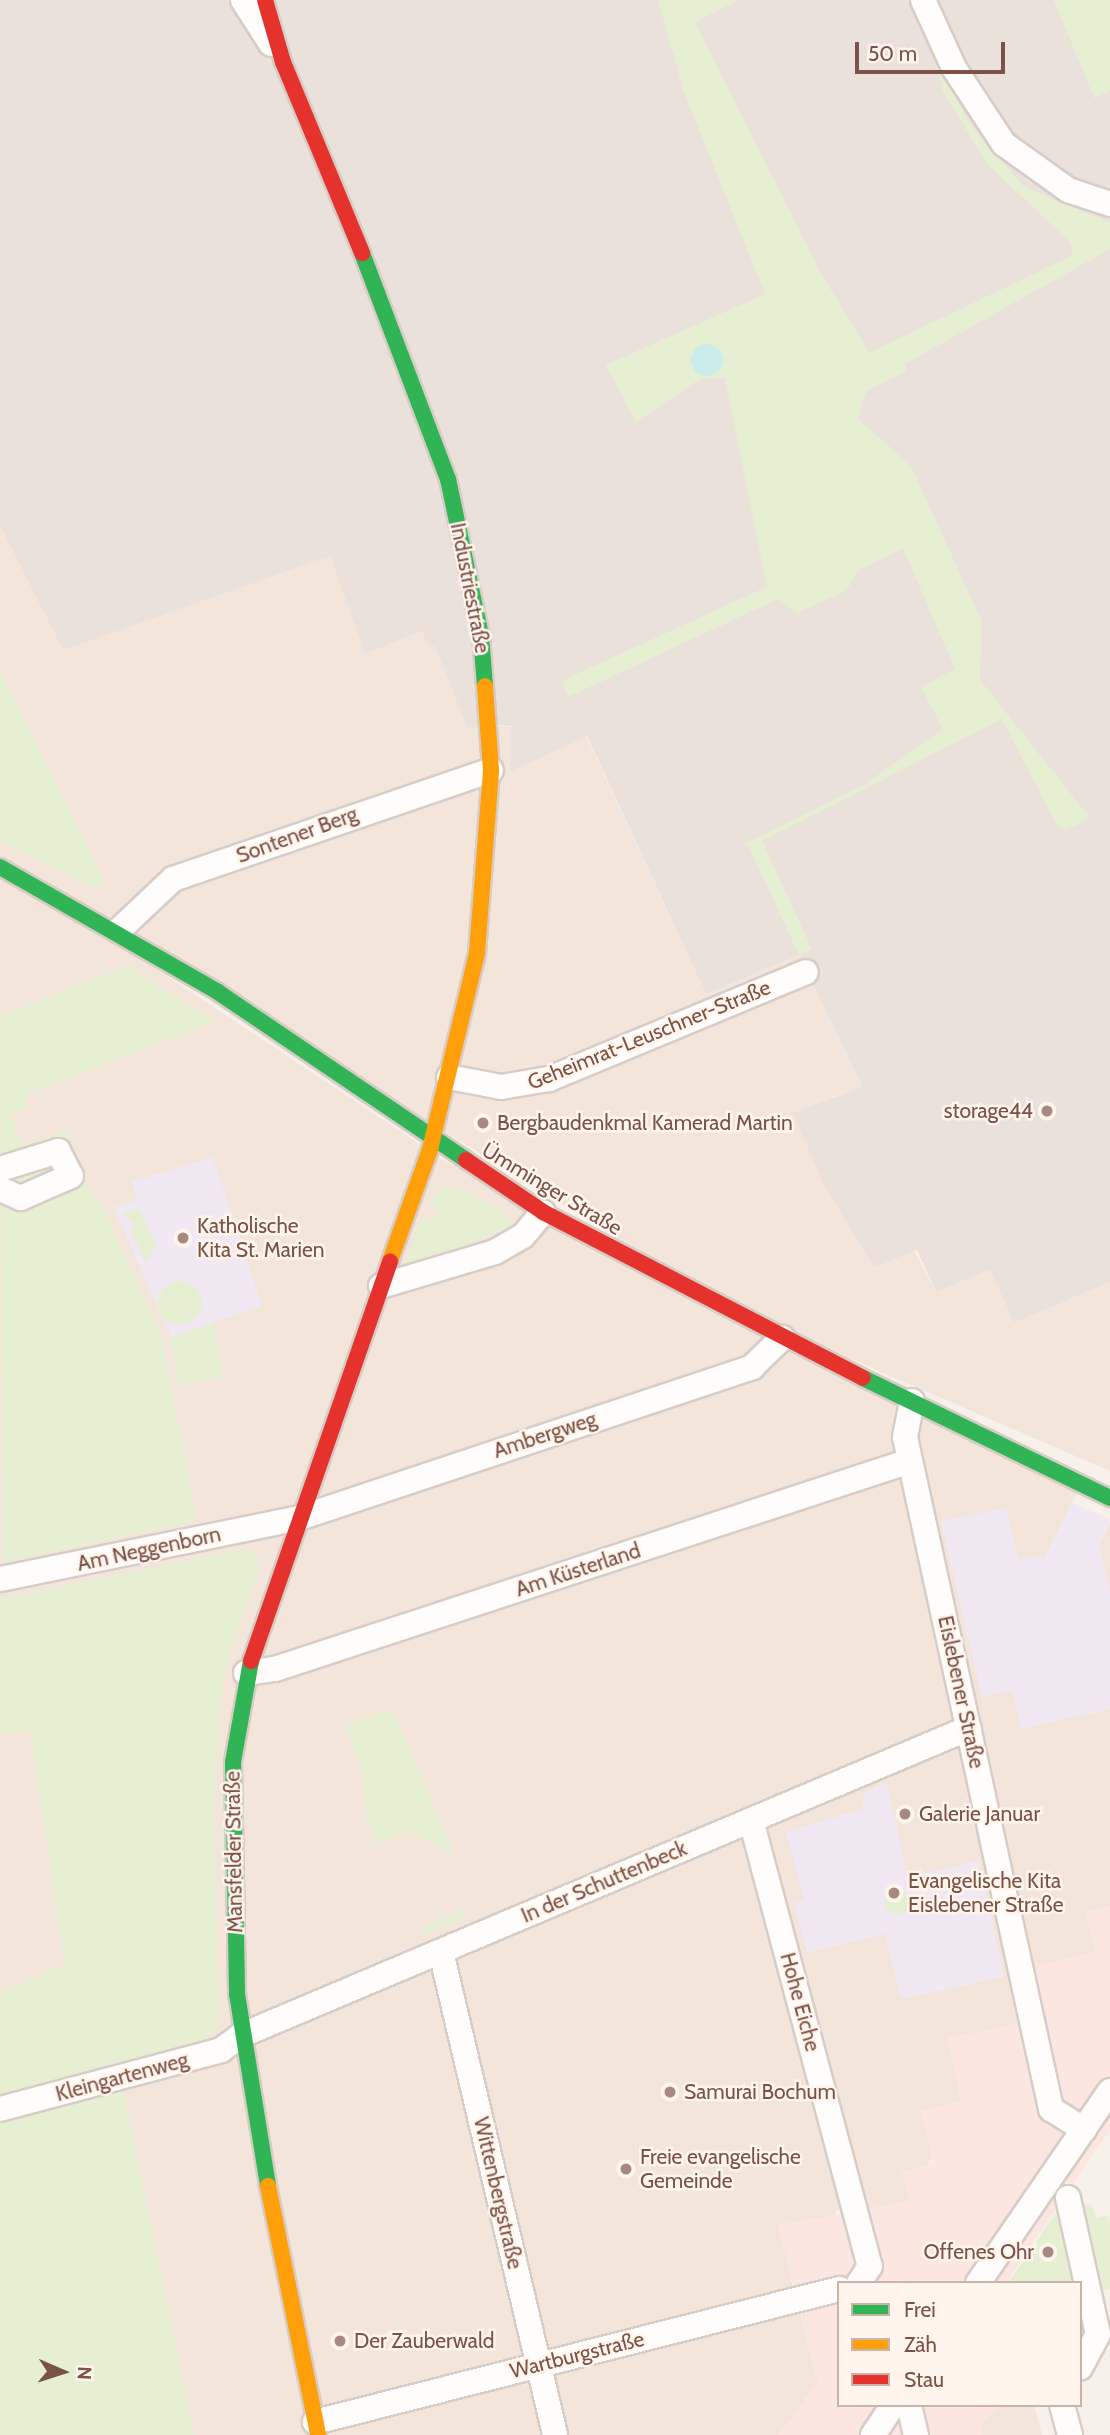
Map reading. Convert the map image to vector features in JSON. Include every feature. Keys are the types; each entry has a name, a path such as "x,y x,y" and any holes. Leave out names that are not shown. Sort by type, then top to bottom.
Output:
{"street":[{"name":"Industriestraße","path":"243,0 283,62"},
{"name":"Industriestraße","path":"265,0 283,62 421,395 448,479 481,636 491,770 485,889 449,1077 430,1138"},
{"path":"923,0 954,68 1004,144 1056,184 1110,204"},
{"name":"Sontener Berg","path":"119,930 173,879 491,770"},
{"name":"Ümminger Straße","path":"0,867 119,930 543,1212 782,1338 1110,1498"},
{"name":"Geheimrat-Leuschner-Straße","path":"449,1077 501,1087 549,1079 807,972"},
{"name":"Mansfelder Straße","path":"316,2428 240,2036 233,1762 246,1673 430,1138"},
{"path":"0,1169 58,1151 71,1176 21,1198 0,1189"},
{"path":"381,1286 495,1252 523,1236 543,1212"},
{"name":"Ambergweg","path":"299,1518 752,1367 782,1338"},
{"name":"Eislebener Straße","path":"912,1401 905,1437 1051,2109 1084,2130"},
{"name":"Am Küsterland","path":"246,1673 275,1669 910,1461"},
{"name":"Am Neggenborn","path":"0,1579 299,1518"},
{"name":"In der Schuttenbeck","path":"240,2036 968,1728"},
{"name":"Hohe Eiche","path":"751,1820 865,2274"},
{"name":"Wittenbergstraße","path":"441,1952 555,2435"},
{"name":"Kleingartenweg","path":"0,2109 221,2050 240,2036"},
{"path":"979,2281 1110,2091"},
{"path":"1068,2198 1104,2338 1082,2366"},
{"name":"Wartburgstraße","path":"316,2428 539,2364 837,2290"},
{"path":"1063,2407 1070,2435"},
{"path":"873,2435 908,2415"}],"shaded area":[{"path":"0,0 1110,0 1110,1282 1014,1323 990,1270 936,1292 917,1250 874,1267 823,1183 793,1113 862,1087 799,955 706,994 587,736 510,772 511,726 477,723 468,730 435,646 429,647 422,631 365,654 330,556 63,650 0,526"},
{"path":"0,526 63,649 330,556 365,654 422,631 435,645 468,730 477,723 586,736 706,994 799,955 862,1088 832,1097 936,1292 990,1270 1014,1323 1110,1282 1110,1471 819,1345 645,1256 0,855"},
{"path":"0,878 78,917 442,1159 1077,1493 1045,1557 1018,1558 1012,1691 1021,1728 1110,1709 1110,1906 1086,1911 1095,1952 1039,1965 1016,2024 961,2101 910,2201 875,2210 837,2210 791,2280 818,2382 779,2435 0,2435"},
{"name":"Katholische Kita St. Marien","path":"213,1157 262,1306 171,1337 114,1208 137,1199 131,1182"},
{"path":"1072,1503 1110,1519 1099,1545 1110,1594 1110,1709 1021,1729 1012,1691 982,1697 941,1521 1006,1508 1018,1558 1045,1557"},
{"path":"1110,1522 1110,1594 1099,1545"},
{"name":"Evangelische Kita Eislebener Straße","path":"887,1783 908,1877 979,1861 1004,1977 901,1999 885,1934 807,1953 794,1903 804,1900 786,1832 862,1809 865,1792"},
{"path":"1110,1906 1110,2130 1007,2281 837,2281 837,2407 1000,2407 981,2425 983,2435 779,2435 818,2382 778,2225 910,2201 902,2172 934,2163 920,2111 961,2101 947,2038 1016,2024 1039,1965 1095,1952 1086,1911"},
{"path":"1000,2407 1035,2407 1042,2435 983,2435 980,2425"}],"green space":[{"path":"658,0 739,0 695,22 822,275 869,353 1073,255 1070,242 988,165 943,91 932,52 968,121 1024,187 1110,223 1110,249 905,364 906,372 866,391 858,419 911,466 981,620 980,680 1090,818 1066,830 1056,824 1002,719 762,841 812,949 799,955 747,843 864,785 943,729 921,687 955,669 903,548 859,570 846,591 797,613 778,599 568,697 562,683 572,676 767,587 725,378 700,379 636,422 606,365 765,294 684,92"},
{"path":"1054,0 1110,0 1110,91 1094,98"},
{"path":"0,670 105,883 94,888 0,841"},
{"path":"126,966 215,1021 25,1095 29,1106 11,1114 21,1146 66,1129 90,1194 99,1198 162,1339 197,1521 3,1562 0,1016"},
{"path":"443,1186 478,1195 475,1200 489,1202 515,1224 402,1273 421,1219 433,1223 439,1207 427,1203"},
{"path":"139,1209 157,1244 145,1262 131,1230 136,1227 123,1213"},
{"path":"180,1281 195,1288 202,1303 195,1318 180,1325 165,1318 158,1303 165,1288"},
{"path":"213,1323 223,1376 179,1386 171,1337"},
{"path":"249,1548 260,1565 230,1649 220,1705 214,1804 218,2026 203,2041 118,2065 194,2435 0,2435 0,1994 65,1964 30,1730 0,1734 0,1599"},
{"path":"392,1709 455,1855 409,1831 376,1845 365,1811 365,1782 345,1724"},
{"path":"897,1888 906,1892 910,1901 906,1910 897,1914 888,1910 884,1901 888,1892"},
{"path":"463,1909 466,1918 424,1936 420,1928"},
{"path":"1080,2203 1092,2205 1096,2218 1108,2215 1110,2289 1095,2292"},
{"path":"1055,2214 1068,2225 1080,2281 1009,2281"},
{"path":"1082,2291 1089,2324 1082,2340"}],"water":[{"path":"707,344 718,349 723,360 718,371 707,376 696,371 691,360 696,349"}],"traffic: fast":[{"path":"362,253 448,479 481,636 485,686"},
{"path":"0,867 218,992 466,1160"},
{"path":"863,1378 1110,1498"},
{"path":"251,1661 233,1762 237,1994 268,2186"}],"traffic: slow":[{"path":"390,1261 430,1149 477,953 491,770 485,686"},
{"path":"268,2186 318,2435"}],"traffic: jam":[{"path":"265,0 283,62 362,253"},
{"path":"466,1160 543,1212 863,1378"},
{"path":"251,1661 390,1261"}],"place":[{"name":"storage44","path":"1047,1111"},
{"name":"Bergbaudenkmal Kamerad Martin","path":"483,1123"},
{"name":"Katholische Kita St. Marien","path":"183,1238"},
{"name":"Galerie Januar","path":"905,1814"},
{"name":"Evangelische Kita Eislebener Straße","path":"894,1893"},
{"name":"Samurai Bochum","path":"670,2092"},
{"name":"Freie evangelische Gemeinde","path":"626,2169"},
{"name":"Offenes Ohr","path":"1048,2252"},
{"name":"Der Zauberwald","path":"340,2341"}]}
